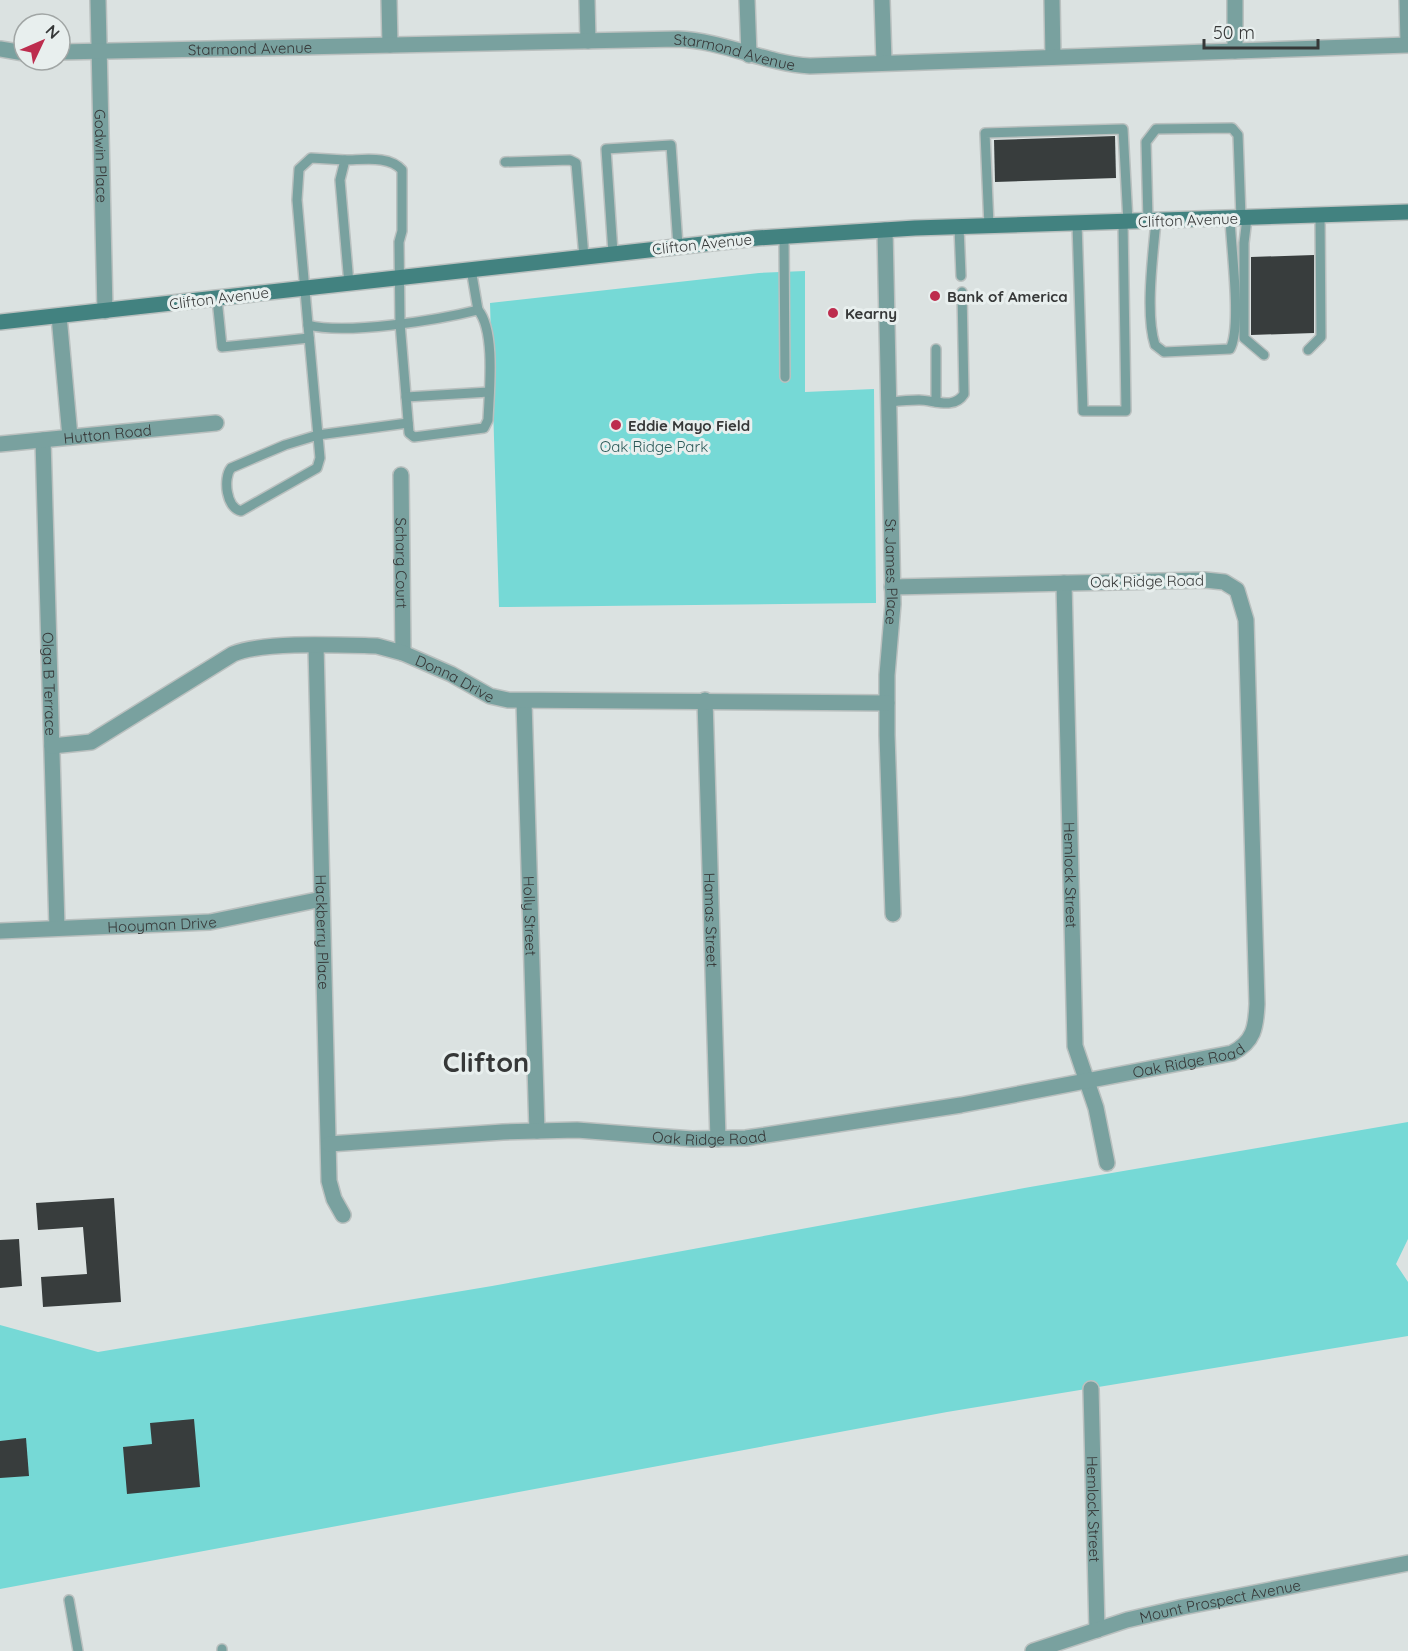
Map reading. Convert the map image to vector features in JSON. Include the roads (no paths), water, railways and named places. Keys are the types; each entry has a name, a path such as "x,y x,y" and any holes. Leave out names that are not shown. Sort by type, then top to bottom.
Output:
{"main road":[{"name":"Clifton Avenue","path":"0,322 678,246 784,237 959,227 1408,212"}],"street":[{"name":"Godwin Place","path":"98,0 105,311"},
{"path":"389,0 390,45"},
{"path":"587,0 588,41"},
{"path":"747,0 749,55"},
{"path":"882,0 884,62"},
{"path":"1052,0 1053,57"},
{"path":"1235,0 1235,51"},
{"path":"1407,0 1408,44"},
{"name":"Starmond Avenue","path":"72,52 703,40 789,65 810,66 1408,44"},
{"name":"St James Place","path":"885,230 892,587 887,703 893,914"},
{"path":"59,316 70,437"},
{"name":"Hutton Road","path":"0,444 216,423"},
{"name":"Olga B Terrace","path":"43,440 57,928"},
{"name":"Scharg Court","path":"401,475 403,653"},
{"name":"Oak Ridge Road","path":"329,1144 577,1130 718,1139 961,1106 1232,1053 1244,1047 1251,1038 1257,1004 1246,620 1244,606 1237,590 1224,582 1205,579 892,587"},
{"name":"Hemlock Street","path":"1064,583 1075,1046 1088,1082 1107,1163"},
{"name":"Hackberry Place","path":"316,646 329,1180 334,1199 343,1215"},
{"name":"Donna Drive","path":"52,746 91,742 233,654 249,648 377,646 403,653 451,674 490,696 524,702 577,699 887,703"},
{"name":"Hamas Street","path":"705,700 718,1139"},
{"name":"Holly Street","path":"524,702 537,1131"},
{"name":"Hooyman Drive","path":"0,931 210,922 257,915 322,899"},
{"name":"Hemlock Street","path":"1090,1389 1097,1630"},
{"name":"Mount Prospect Avenue","path":"1034,1651 1097,1630 1183,1607 1408,1563"}],"lane":[{"path":"1232,128 1238,135 1239,218 1236,331 1230,349 1164,352 1155,345 1153,331 1152,221 1146,142 1156,129 1232,128"},
{"path":"989,226 985,134 1123,129 1126,222 1125,411 1083,411 1077,223"},
{"path":"613,254 606,149 671,145 678,246"},
{"path":"408,423 318,435 285,445 231,468 228,472 228,500 236,510 241,511 317,468 320,458 318,435 309,338 308,325 304,288 297,200 299,169 311,158 380,160 396,164 402,170 400,323 409,432 414,437 484,428 488,420 488,342 485,318 478,310 471,270"},
{"path":"345,160 340,180 349,284"},
{"path":"505,162 570,160 576,163 584,257"},
{"path":"1308,350 1321,337 1320,216"},
{"path":"1239,218 1244,243 1244,338 1264,356"},
{"path":"959,227 960,276"},
{"path":"784,237 785,376"},
{"path":"890,402 920,400 941,403 956,402 964,394 962,292"},
{"path":"217,299 222,347 309,338"},
{"path":"308,325 323,329 400,323 478,310"},
{"path":"936,349 941,403"},
{"path":"406,397 489,392"},
{"path":"69,1600 78,1651"}],"place":[{"name":"Bank of America","path":"935,296"},
{"name":"Kearny","path":"833,313"},
{"name":"Eddie Mayo Field","path":"616,425"}],"district":[{"name":"Clifton","path":"486,1062"}],"park label":[{"name":"Oak Ridge Park","path":"654,446"}]}
